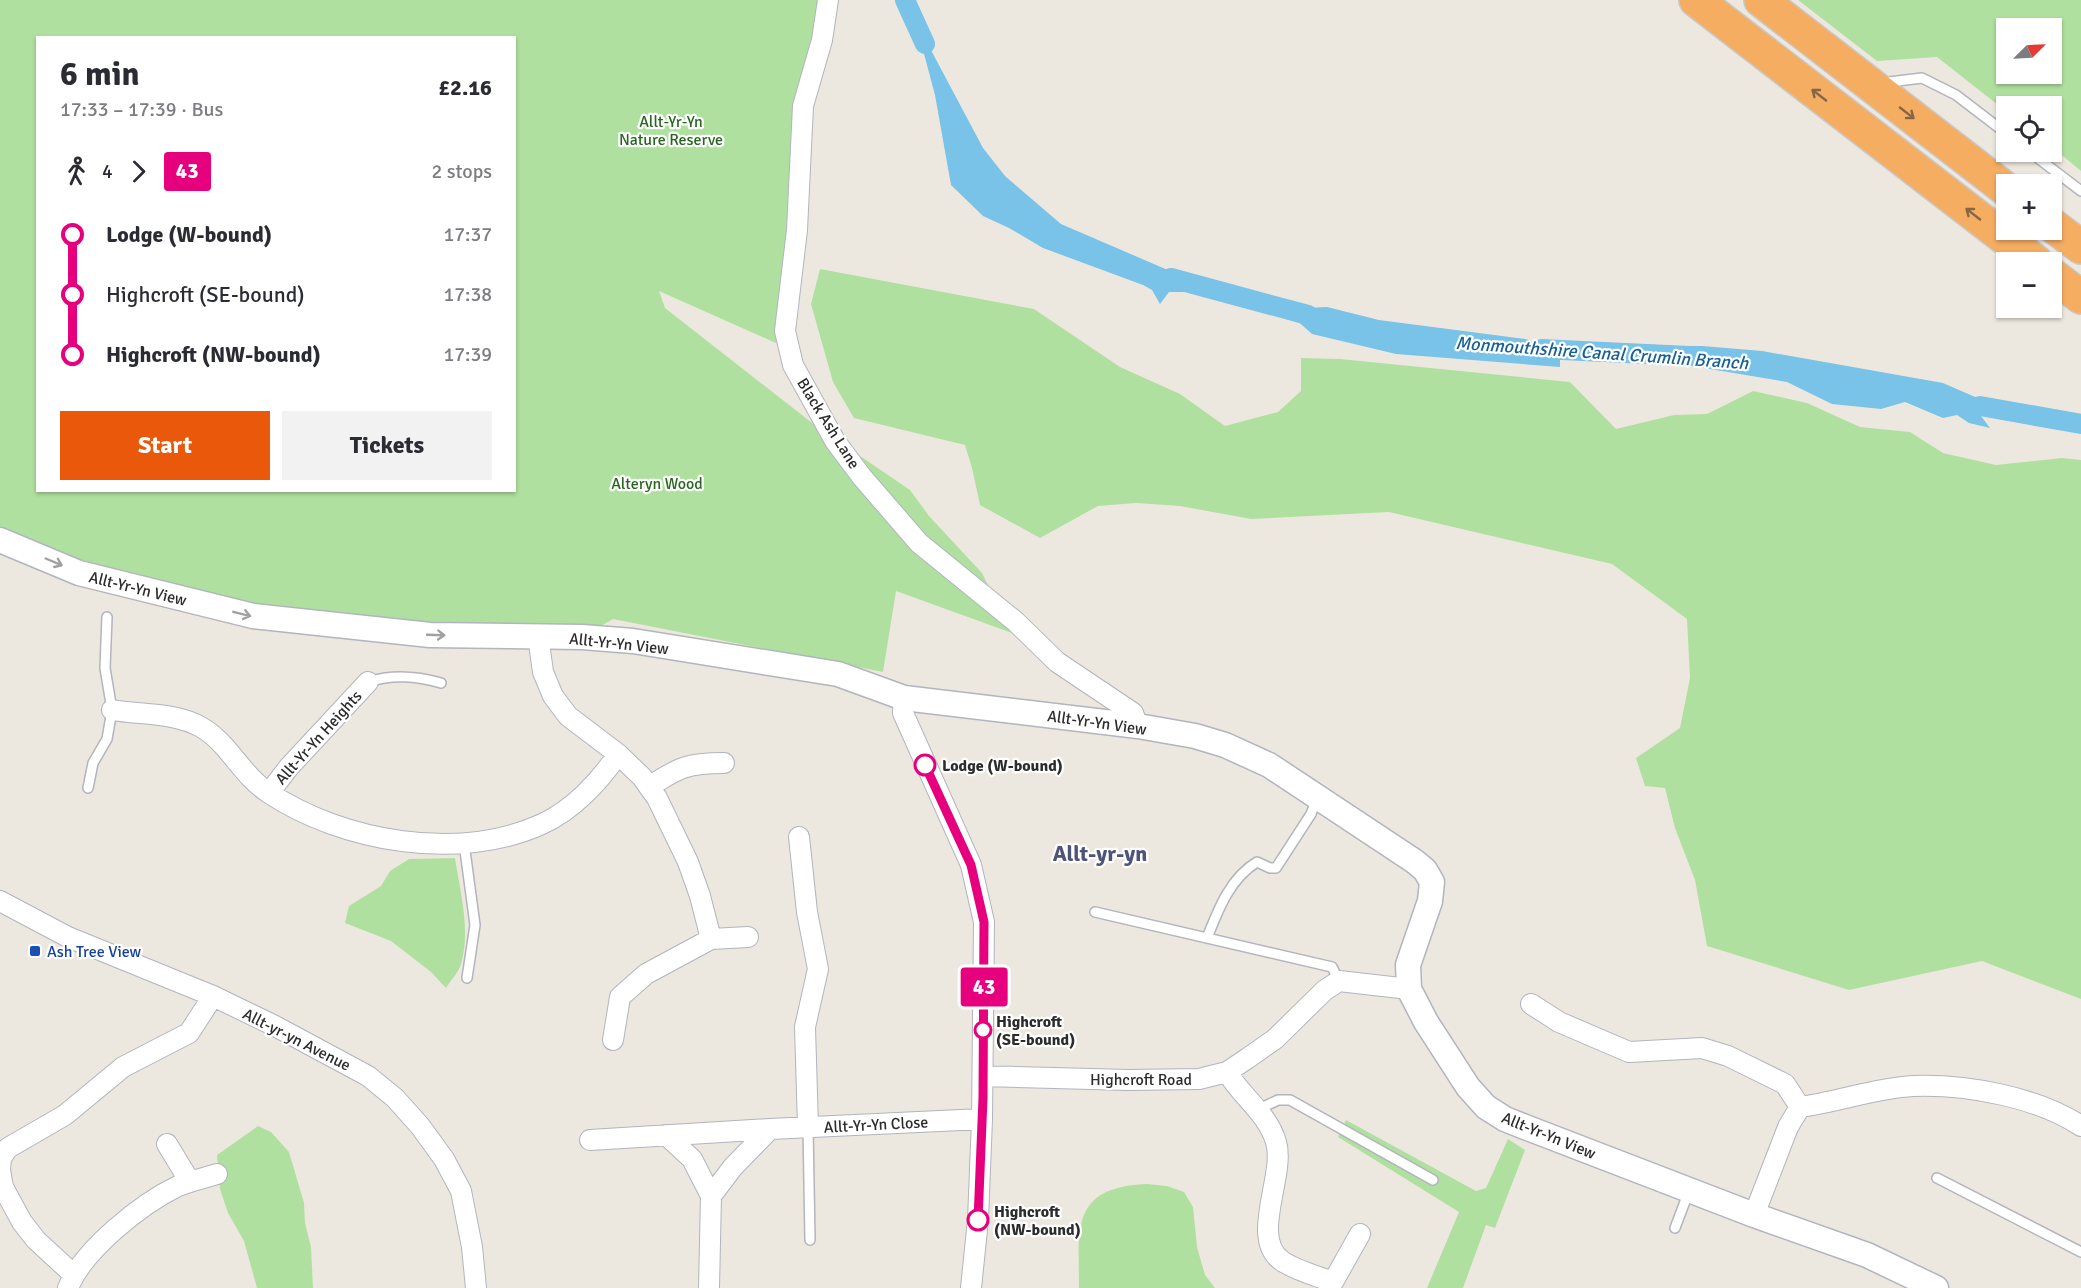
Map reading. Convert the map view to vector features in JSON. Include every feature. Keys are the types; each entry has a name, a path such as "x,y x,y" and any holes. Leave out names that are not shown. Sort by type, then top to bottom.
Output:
{"highway":[{"path":"1696,0 2023,252"},
{"path":"1761,0 1996,181"},
{"path":"2062,233 2081,247"},
{"path":"2062,283 2081,297"}],"street":[{"name":"Black Ash Lane","path":"828,0 822,39 803,106 797,230 785,331 793,365 835,441 862,477 919,543 1016,622 1057,662 1133,713 1138,726"},
{"name":"Allt-Yr-Yn View","path":"0,540 79,573 253,616 430,635 582,637 633,641 838,674 904,698 1138,726 1195,735 1226,745 1269,765 1425,870 1432,882 1430,901 1408,965 1409,989 1446,1054 1468,1087 1486,1107 1505,1119 1525,1127 1754,1215 1867,1255 1936,1288"},
{"path":"538,636 543,672 553,696 568,716 618,754 649,787 668,819 688,862 711,939"},
{"name":"Allt-Yr-Yn Heights","path":"269,793 341,709 368,682"},
{"path":"904,698 903,713 971,865 984,922 982,1119 978,1220 971,1288"},
{"name":"Allt-Yr-Yn Heights","path":"112,710 176,718 199,726 222,742 249,777 269,793 315,819 404,843 464,843 512,834 543,823 565,810 604,775 618,754"},
{"path":"649,787 684,766 698,763 724,764"},
{"path":"799,837 807,912 818,969 805,1027 808,1127"},
{"name":"Allt-yr-yn Avenue","path":"0,901 68,937 213,996 276,1026 368,1076 395,1098 414,1119 444,1159 461,1191 472,1247 476,1288"},
{"path":"613,1040 620,997 646,974 711,939 748,937"},
{"path":"1340,981 1409,989"},
{"name":"Highcroft Road","path":"983,1076 1199,1080 1227,1072 1275,1039 1325,990 1340,981"},
{"path":"213,996 189,1033 123,1067 65,1115 8,1148 0,1158 0,1170 3,1187 22,1222 70,1281 127,1218 179,1186 217,1174"},
{"path":"1531,1004 1559,1022 1629,1052 1702,1048 1728,1056 1785,1084 1800,1107"},
{"path":"1227,1072 1270,1127 1277,1144 1278,1167 1269,1209 1269,1234 1272,1248 1280,1260 1333,1282 1360,1234"},
{"path":"1754,1215 1788,1127 1800,1107 1912,1086 1979,1089 2043,1107 2081,1126"},
{"name":"Allt-Yr-Yn Close","path":"590,1140 982,1119"},
{"path":"711,1197 733,1167 770,1129"},
{"path":"666,1135 692,1159 711,1197 709,1288"},
{"path":"167,1144 190,1182"}],"lane":[{"path":"1870,84 1922,78 1956,94 1996,125"},
{"path":"2043,162 2081,191"},
{"path":"88,788 93,763 107,740 112,710 105,668 107,617"},
{"path":"368,682 399,676 420,677 441,683"},
{"path":"1207,938 1235,881 1246,868 1257,862 1270,868 1276,868 1311,814 1318,796"},
{"path":"464,843 475,925 467,978"},
{"path":"1095,912 1332,967 1340,981"},
{"path":"1257,1110 1278,1100 1290,1100 1433,1180"},
{"path":"808,1127 810,1240"},
{"path":"1938,1178 2081,1252"},
{"path":"1675,1228 1690,1190"}],"green space":[{"name":"Alteryn Wood","path":"0,0 828,0 803,106 797,230 776,343 659,291 665,308 839,444 910,490 929,516 982,573 1012,633 896,591 883,672 613,619 582,637 253,616 0,540"},
{"path":"1798,0 2081,0 2081,171 2062,155 2062,96 1996,96 1996,103 1937,57 1877,61"},
{"path":"820,269 1034,309 1120,367 1180,394 1225,426 1278,412 1301,391 1301,358 1340,359 1570,382 1616,429 1674,415 1707,414 1753,391 1807,403 1860,427 1910,432 1943,453 1996,465 2062,458 2081,460 2081,999 1982,961 1849,990 1707,946 1695,880 1675,828 1665,788 1645,786 1636,758 1680,728 1690,678 1687,619 1612,564 1389,512 1251,519 1180,506 1136,503 1098,506 1040,538 980,505 965,445 854,418 833,382 811,304"},
{"path":"455,858 464,911 465,938 460,967 446,988 431,972 391,941 345,923 349,906 381,886 390,871 409,859"},
{"path":"1346,1120 1476,1191 1486,1188 1508,1139 1525,1150 1495,1228 1486,1225 1463,1288 1427,1288 1459,1212 1338,1137"},
{"path":"258,1126 271,1132 289,1152 304,1203 305,1223 311,1247 313,1288 257,1288 244,1241 228,1213 220,1189 217,1155"},
{"path":"1147,1184 1167,1186 1184,1192 1193,1207 1197,1247 1205,1275 1215,1288 1079,1288 1080,1230 1084,1215 1092,1203 1104,1193 1122,1187"}],"water":[{"path":"915,20 983,148 1005,176 1061,224 1170,271 1196,286 1184,292 1169,292 1160,304 1152,290 1143,285 1043,248 983,216 951,185 935,95"},
{"path":"1327,307 1379,320 1525,339 1568,349 1560,359 1560,367 1396,354 1312,334 1284,309"},
{"path":"1678,346 1762,351 1943,383 2005,410 1987,412 1981,416 1990,428 1969,423 1957,415 1943,418 1905,402 1881,409 1832,404 1787,382 1686,365 1663,353"}],"waterway":[{"name":"Monmouthshire Canal Crumlin Branch","path":"905,0 925,44"},
{"name":"Monmouthshire Canal Crumlin Branch","path":"1171,278 1308,315"},
{"name":"Monmouthshire Canal Crumlin Branch","path":"1541,349 1689,356"},
{"name":"Monmouthshire Canal Crumlin Branch","path":"1980,406 2081,424"}],"bus line":[{"name":"43","path":"925,765 971,865 984,922 983,1098 978,1220"}],"place":[{"name":"Lodge (W-bound)","path":"925,765"},
{"name":"Ash Tree View","path":"35,951"},
{"name":"Highcroft (SE-bound)","path":"983,1030"},
{"name":"Highcroft (NW-bound)","path":"978,1220"}],"district":[{"name":"Allt-yr-yn","path":"1100,853"}],"park label":[{"name":"Allt-Yr-Yn Nature Reserve","path":"671,130"}]}
